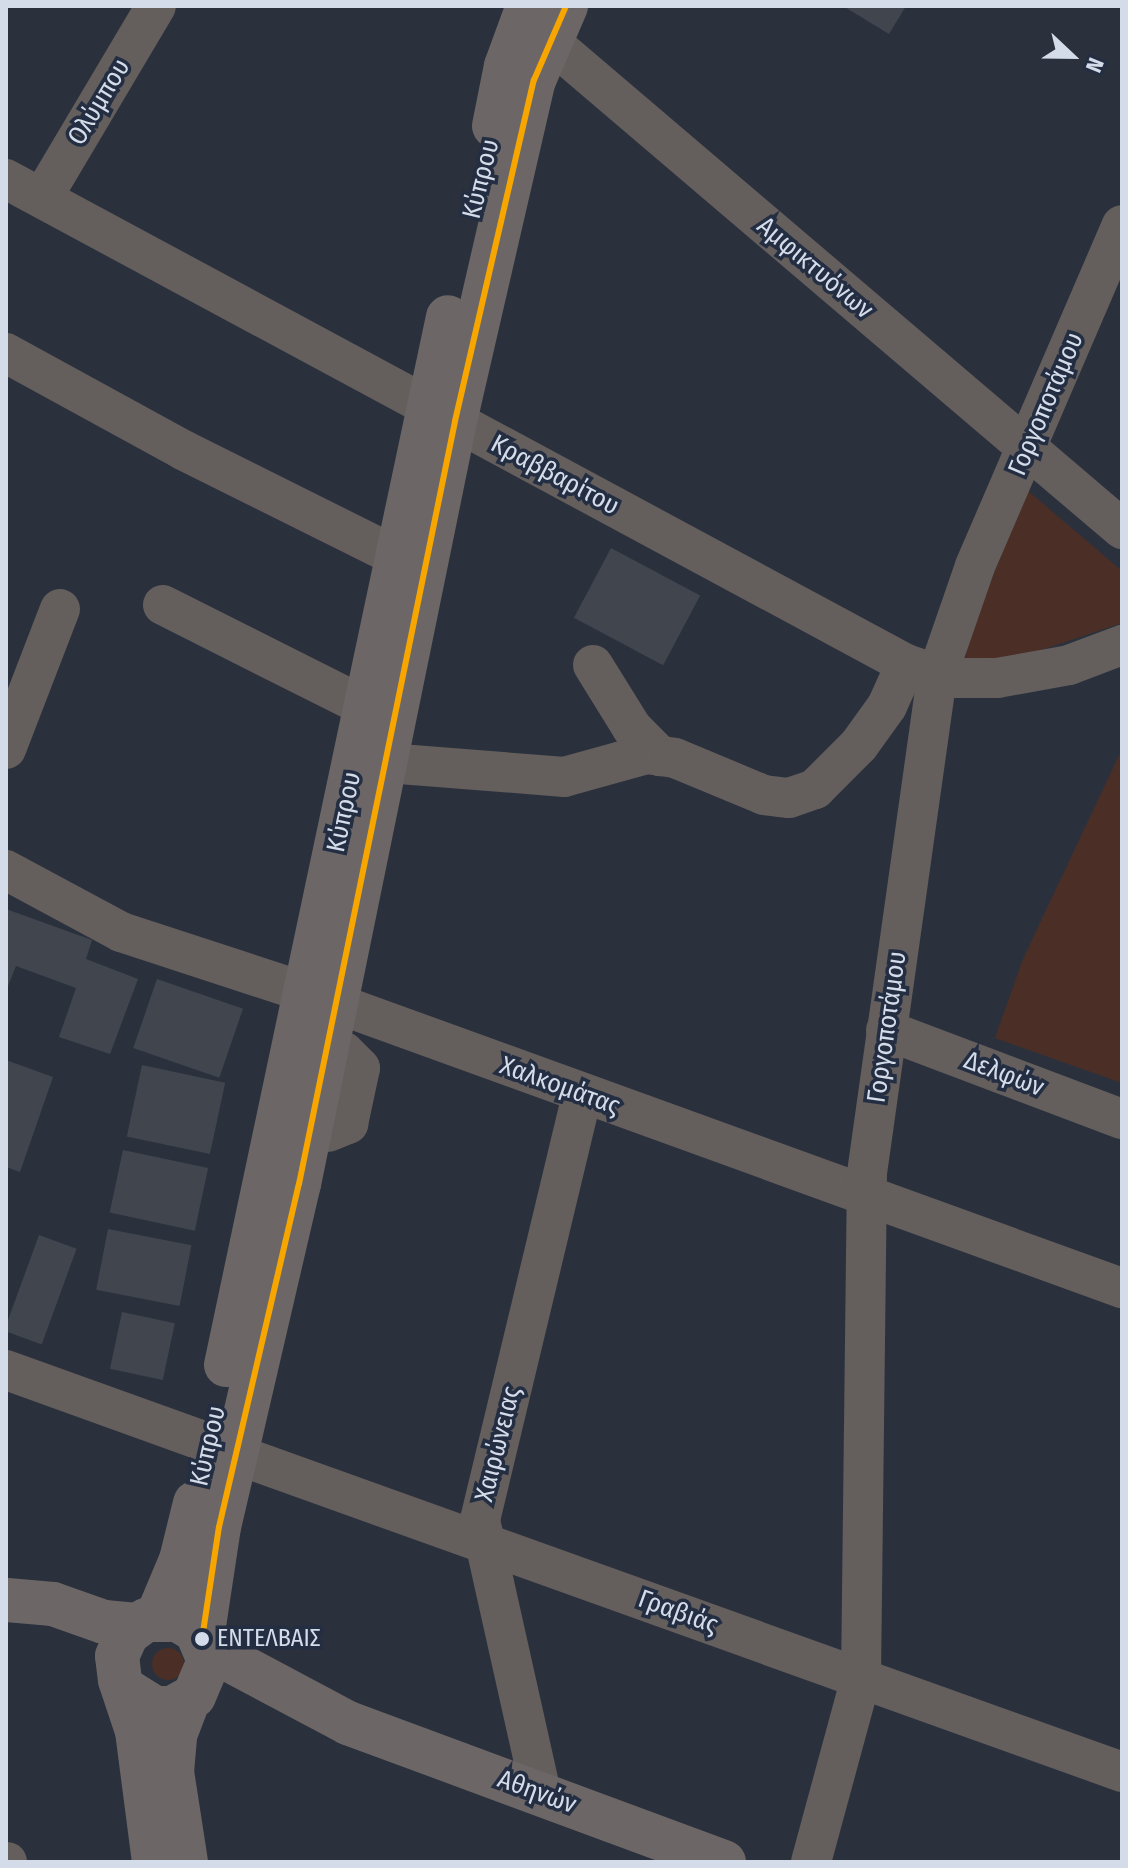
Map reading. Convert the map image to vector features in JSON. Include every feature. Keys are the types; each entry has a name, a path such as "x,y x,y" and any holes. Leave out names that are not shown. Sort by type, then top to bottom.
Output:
{"main road":[{"name":"Κύπρου","path":"321,998 366,707 396,556 440,413 535,15"},
{"name":"Κύπρου","path":"186,1862 172,1772 175,1735 191,1699 207,1674 204,1644 222,1448 321,998 387,763 440,413"},
{"name":"Κύπρου","path":"122,1679 121,1645 147,1621 181,1560 222,1448"},
{"path":"6,1600 53,1604 104,1622 187,1624 204,1644"},
{"path":"6,1600 122,1679 155,1708 191,1699"},
{"name":"Αθηνών","path":"204,1644 348,1723 724,1862"},
{"path":"122,1679 137,1731 154,1862"},
{"name":"Αθηνών","path":"191,1699 225,1695 281,1712 348,1723"}],"street":[{"name":"Ολύμπου","path":"17,191 156,6"},
{"name":"Αμφικτυόνων","path":"535,15 1122,529"},
{"name":"Κραββαρίτου","path":"17,191 921,670"},
{"name":"Γοργοποτάμου","path":"811,1862 861,1678 865,1198 886,1030 921,670 975,566 1122,225"},
{"path":"6,353 183,450 396,556"},
{"path":"163,605 366,707"},
{"path":"6,749 60,609"},
{"path":"387,763 564,777 647,754 660,756 764,795 789,798 815,789 859,745 887,706 921,670 1036,672 1122,645"},
{"path":"593,665 632,728 660,756"},
{"name":"Χαλκομάτας","path":"6,870 121,932 321,998 865,1198 1122,1288"},
{"name":"Δελφών","path":"886,1030 1122,1119"},
{"path":"328,1132 348,1124 360,1068 344,1052"},
{"name":"Χαιρώνειας","path":"541,1793 480,1541 480,1520 582,1095"},
{"name":"Γραβιάς","path":"6,1370 1122,1772"}],"shaded area":[{"path":"1027,490 1122,571 1122,623 1035,652 965,663 968,639"},
{"path":"1122,749 1122,1083 995,1038 1023,959"},
{"path":"168,1648 180,1652 184,1664 180,1676 168,1680 156,1676 152,1664 156,1652"}],"building":[{"path":"843,6 906,6 889,34"},
{"path":"611,548 700,595 663,665 574,618"},
{"path":"6,909 92,940 86,959 138,979 110,1054 59,1037 76,988 16,966 6,991"},
{"path":"157,979 243,1009 219,1078 133,1048"},
{"path":"6,1060 53,1077 20,1172 6,1167"},
{"path":"142,1065 225,1083 210,1154 127,1136"},
{"path":"123,1150 208,1168 195,1231 110,1213"},
{"path":"108,1229 191,1245 180,1306 96,1290"},
{"path":"39,1235 77,1249 42,1345 6,1332"},
{"path":"122,1312 175,1323 163,1380 110,1369"}],"transit line":[{"path":"202,1639 219,1527 299,1184 455,421 534,80 566,6"}],"place":[{"name":"ΕΝΤΕΛΒΑΙΣ","path":"202,1639"}]}
